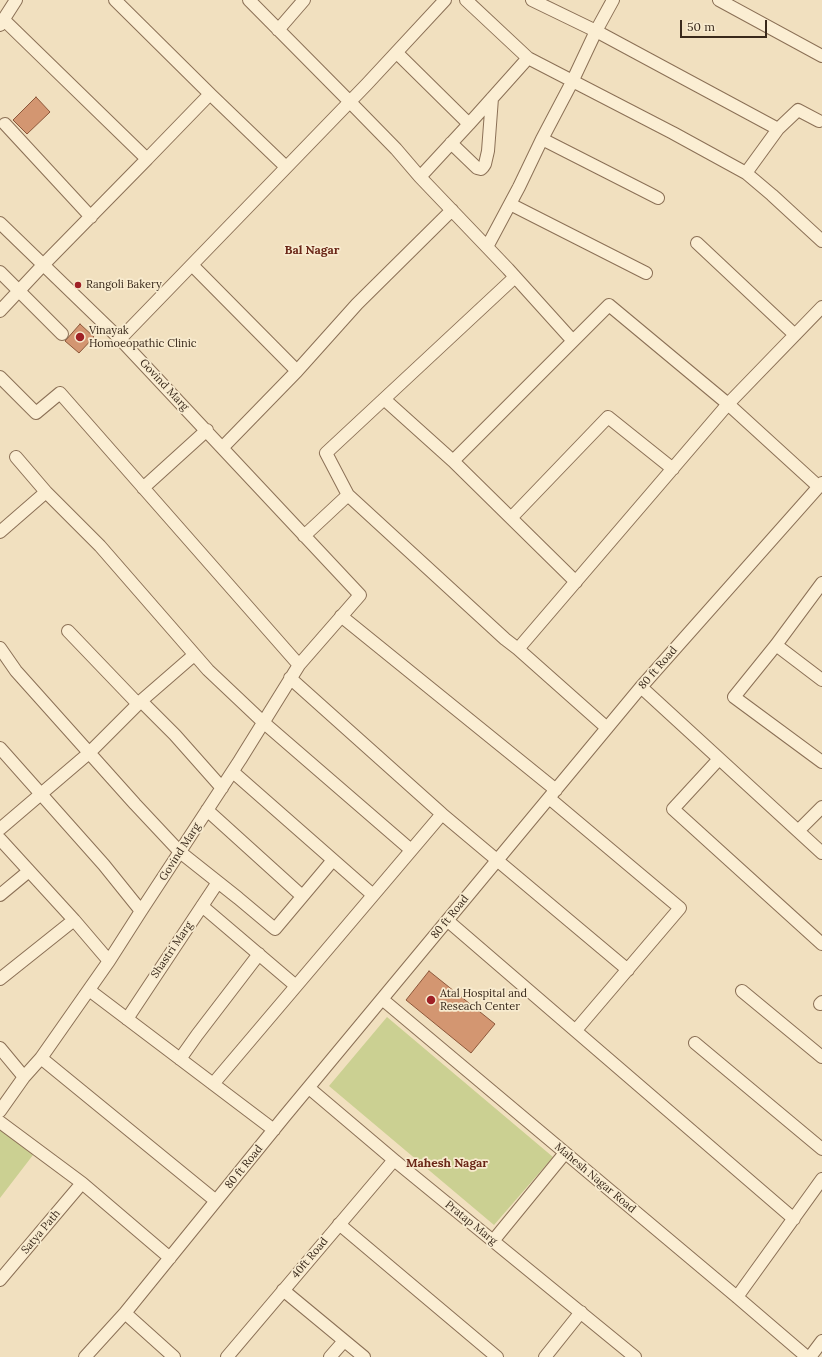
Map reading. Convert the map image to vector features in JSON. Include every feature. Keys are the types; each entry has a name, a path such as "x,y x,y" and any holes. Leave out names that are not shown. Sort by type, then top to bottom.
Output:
{"street":[{"path":"16,0 2,22 147,159"},
{"path":"115,0 286,167"},
{"path":"249,0 396,149 420,177 515,277 573,341"},
{"path":"278,30 304,0"},
{"path":"120,339 350,102 445,0"},
{"path":"466,0 528,58 673,133 746,173 822,241"},
{"path":"532,0 596,31 778,129"},
{"path":"487,247 613,0"},
{"path":"719,0 822,56"},
{"path":"397,52 469,124"},
{"path":"420,177 528,58"},
{"path":"0,311 210,94"},
{"path":"452,142 477,168 481,169 483,167 488,151 492,98"},
{"path":"746,173 778,129 798,110 821,121"},
{"path":"5,124 91,217"},
{"path":"542,139 658,198"},
{"path":"510,204 646,273"},
{"path":"223,447 297,371 357,304 452,210"},
{"name":"Govind Marg","path":"0,223 120,339 223,447 360,595 299,664 233,772 141,911 110,962 41,1058 24,1077 0,1111"},
{"path":"697,243 795,335"},
{"path":"192,266 297,371"},
{"path":"0,272 62,334"},
{"path":"515,277 326,453 348,495 505,639 607,728"},
{"path":"453,461 610,305 728,404 819,489"},
{"path":"518,649 728,404 822,307"},
{"path":"0,377 36,413 60,393 299,664"},
{"path":"384,399 453,461 576,582"},
{"path":"511,518 608,418 673,469"},
{"path":"143,488 206,430"},
{"path":"16,457 46,492 100,546 208,670 263,722 411,850"},
{"name":"80 ft Road","path":"85,1357 125,1313 274,1130 641,687 819,489"},
{"path":"0,532 46,492"},
{"path":"304,536 348,495"},
{"path":"822,583 776,645 734,697 822,762"},
{"path":"342,616 553,794 680,908 576,1030"},
{"path":"68,631 140,703 175,735 222,788"},
{"path":"776,645 822,680"},
{"path":"0,648 16,671 180,852 275,929 333,860"},
{"path":"0,830 89,753 140,703 194,655"},
{"path":"290,678 442,814 628,970"},
{"path":"641,687 822,853"},
{"path":"0,748 104,865 141,911"},
{"path":"719,759 673,809 822,944"},
{"path":"233,772 373,895"},
{"path":"798,831 822,807"},
{"path":"208,810 302,896"},
{"path":"213,1084 442,814"},
{"path":"0,839 110,962"},
{"path":"0,895 29,871"},
{"name":"Shastri Marg","path":"127,1019 218,882"},
{"path":"202,906 296,986"},
{"path":"0,979 74,920"},
{"path":"448,921 794,1219"},
{"path":"180,1059 259,954"},
{"path":"89,990 274,1130"},
{"path":"742,991 822,1057"},
{"name":"Mahesh Nagar Road","path":"382,999 807,1357"},
{"path":"695,1043 822,1149"},
{"path":"0,1048 24,1077"},
{"path":"41,1058 216,1201"},
{"name":"Pratap Marg","path":"309,1088 394,1160 634,1357"},
{"path":"0,1122 82,1183 170,1258"},
{"path":"493,1241 566,1153"},
{"name":"40ft Road","path":"227,1357 394,1160"},
{"path":"737,1297 822,1179"},
{"name":"Satya Path","path":"0,1280 82,1183"},
{"path":"339,1224 497,1357"},
{"path":"283,1290 364,1357"},
{"path":"545,1357 581,1312"},
{"path":"125,1313 174,1357"},
{"path":"810,1357 822,1340"},
{"path":"330,1357 344,1341"}],"green space":[{"path":"387,1017 553,1157 494,1225 329,1086"},
{"path":"0,1130 33,1155 0,1198"}],"building":[{"path":"36,97 50,112 27,134 13,120"},
{"path":"80,324 94,337 79,353 65,341"},
{"path":"429,971 495,1024 471,1053 406,1000"}],"place":[{"name":"Rangoli Bakery","path":"78,285"},
{"name":"Vinayak Homoeopathic Clinic","path":"80,337"},
{"name":"Atal Hospital and Reseach Center","path":"431,1000"}],"district":[{"name":"Bal Nagar","path":"312,251"},
{"name":"Mahesh Nagar","path":"447,1164"}]}
